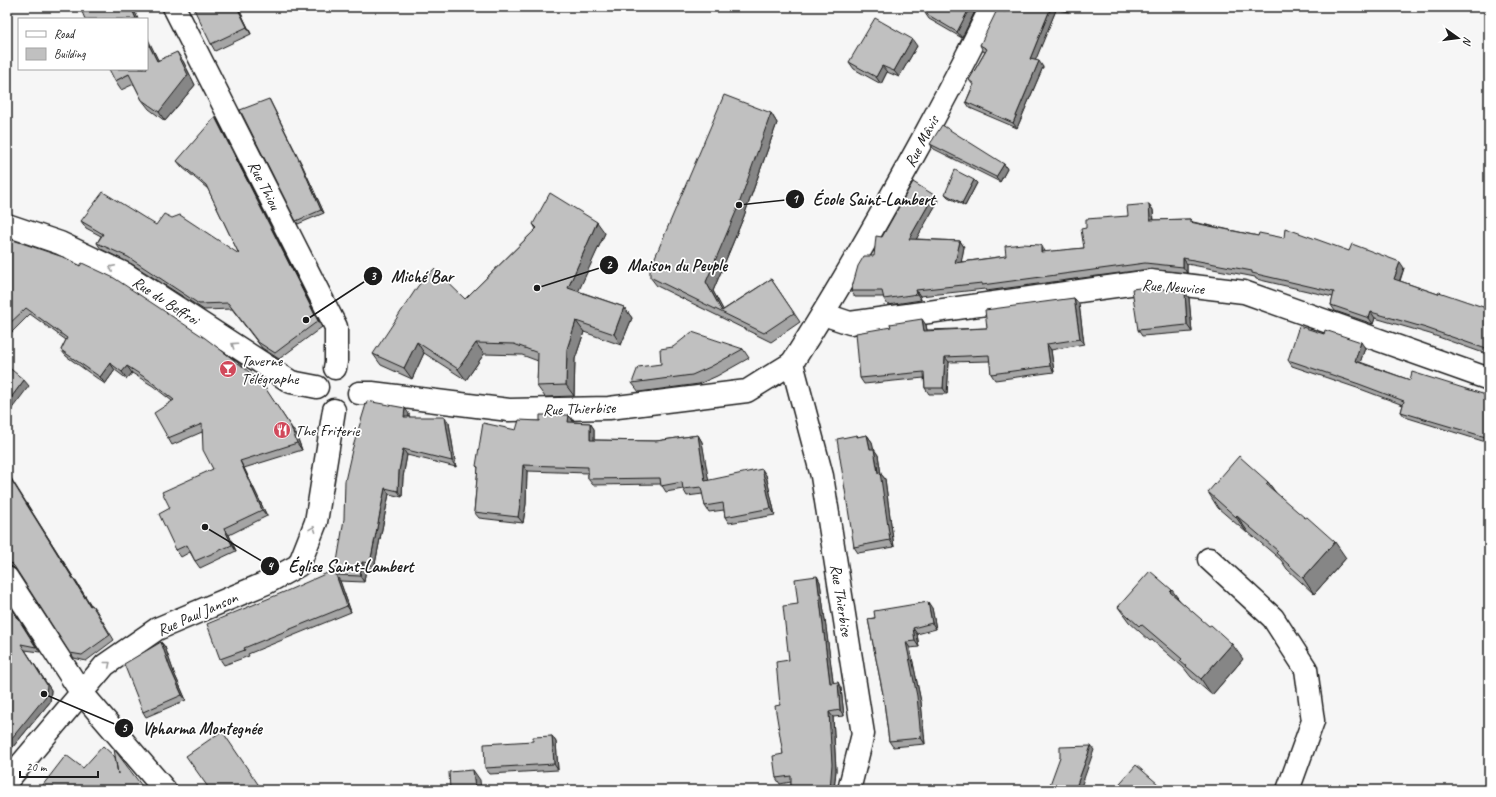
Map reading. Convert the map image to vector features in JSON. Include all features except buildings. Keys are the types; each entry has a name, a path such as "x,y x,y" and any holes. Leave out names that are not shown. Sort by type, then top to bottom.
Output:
{"street":[{"name":"Rue Thiou","path":"174,7 336,327 336,362 334,368"},
{"name":"Rue Mâvis","path":"823,314 894,192 977,38 991,7"},
{"name":"Rue du Beffroi","path":"7,225 60,243 125,274 291,382 317,387"},
{"name":"Rue Neuvice","path":"823,314 850,323 1151,281 1244,292 1489,379"},
{"name":"Rue Thierbise","path":"359,393 372,393 509,410 609,408 747,391 792,364 823,314"},
{"name":"Rue Thierbise","path":"792,364 822,476 863,734 849,790"},
{"path":"334,368 349,370 359,386 357,398 349,407 342,410 334,410 324,405 321,402 317,391 318,380 322,374 334,368"},
{"name":"Rue Paul Janson","path":"7,781 105,665 157,629 266,583 299,565 316,522 334,410"},
{"path":"1209,559 1273,618 1306,669 1313,721 1288,790"},
{"path":"7,578 81,692 165,790"}],"place":[{"name":"École Saint-Lambert","path":"739,205"},
{"name":"Maison du Peuple","path":"537,288"},
{"name":"Miché Bar","path":"306,320"},
{"name":"Taverne Télégraphe","path":"228,369"},
{"name":"The Friterie","path":"282,430"},
{"name":"Église Saint-Lambert","path":"205,527"},
{"name":"Vpharma Montegnée","path":"44,694"}]}
